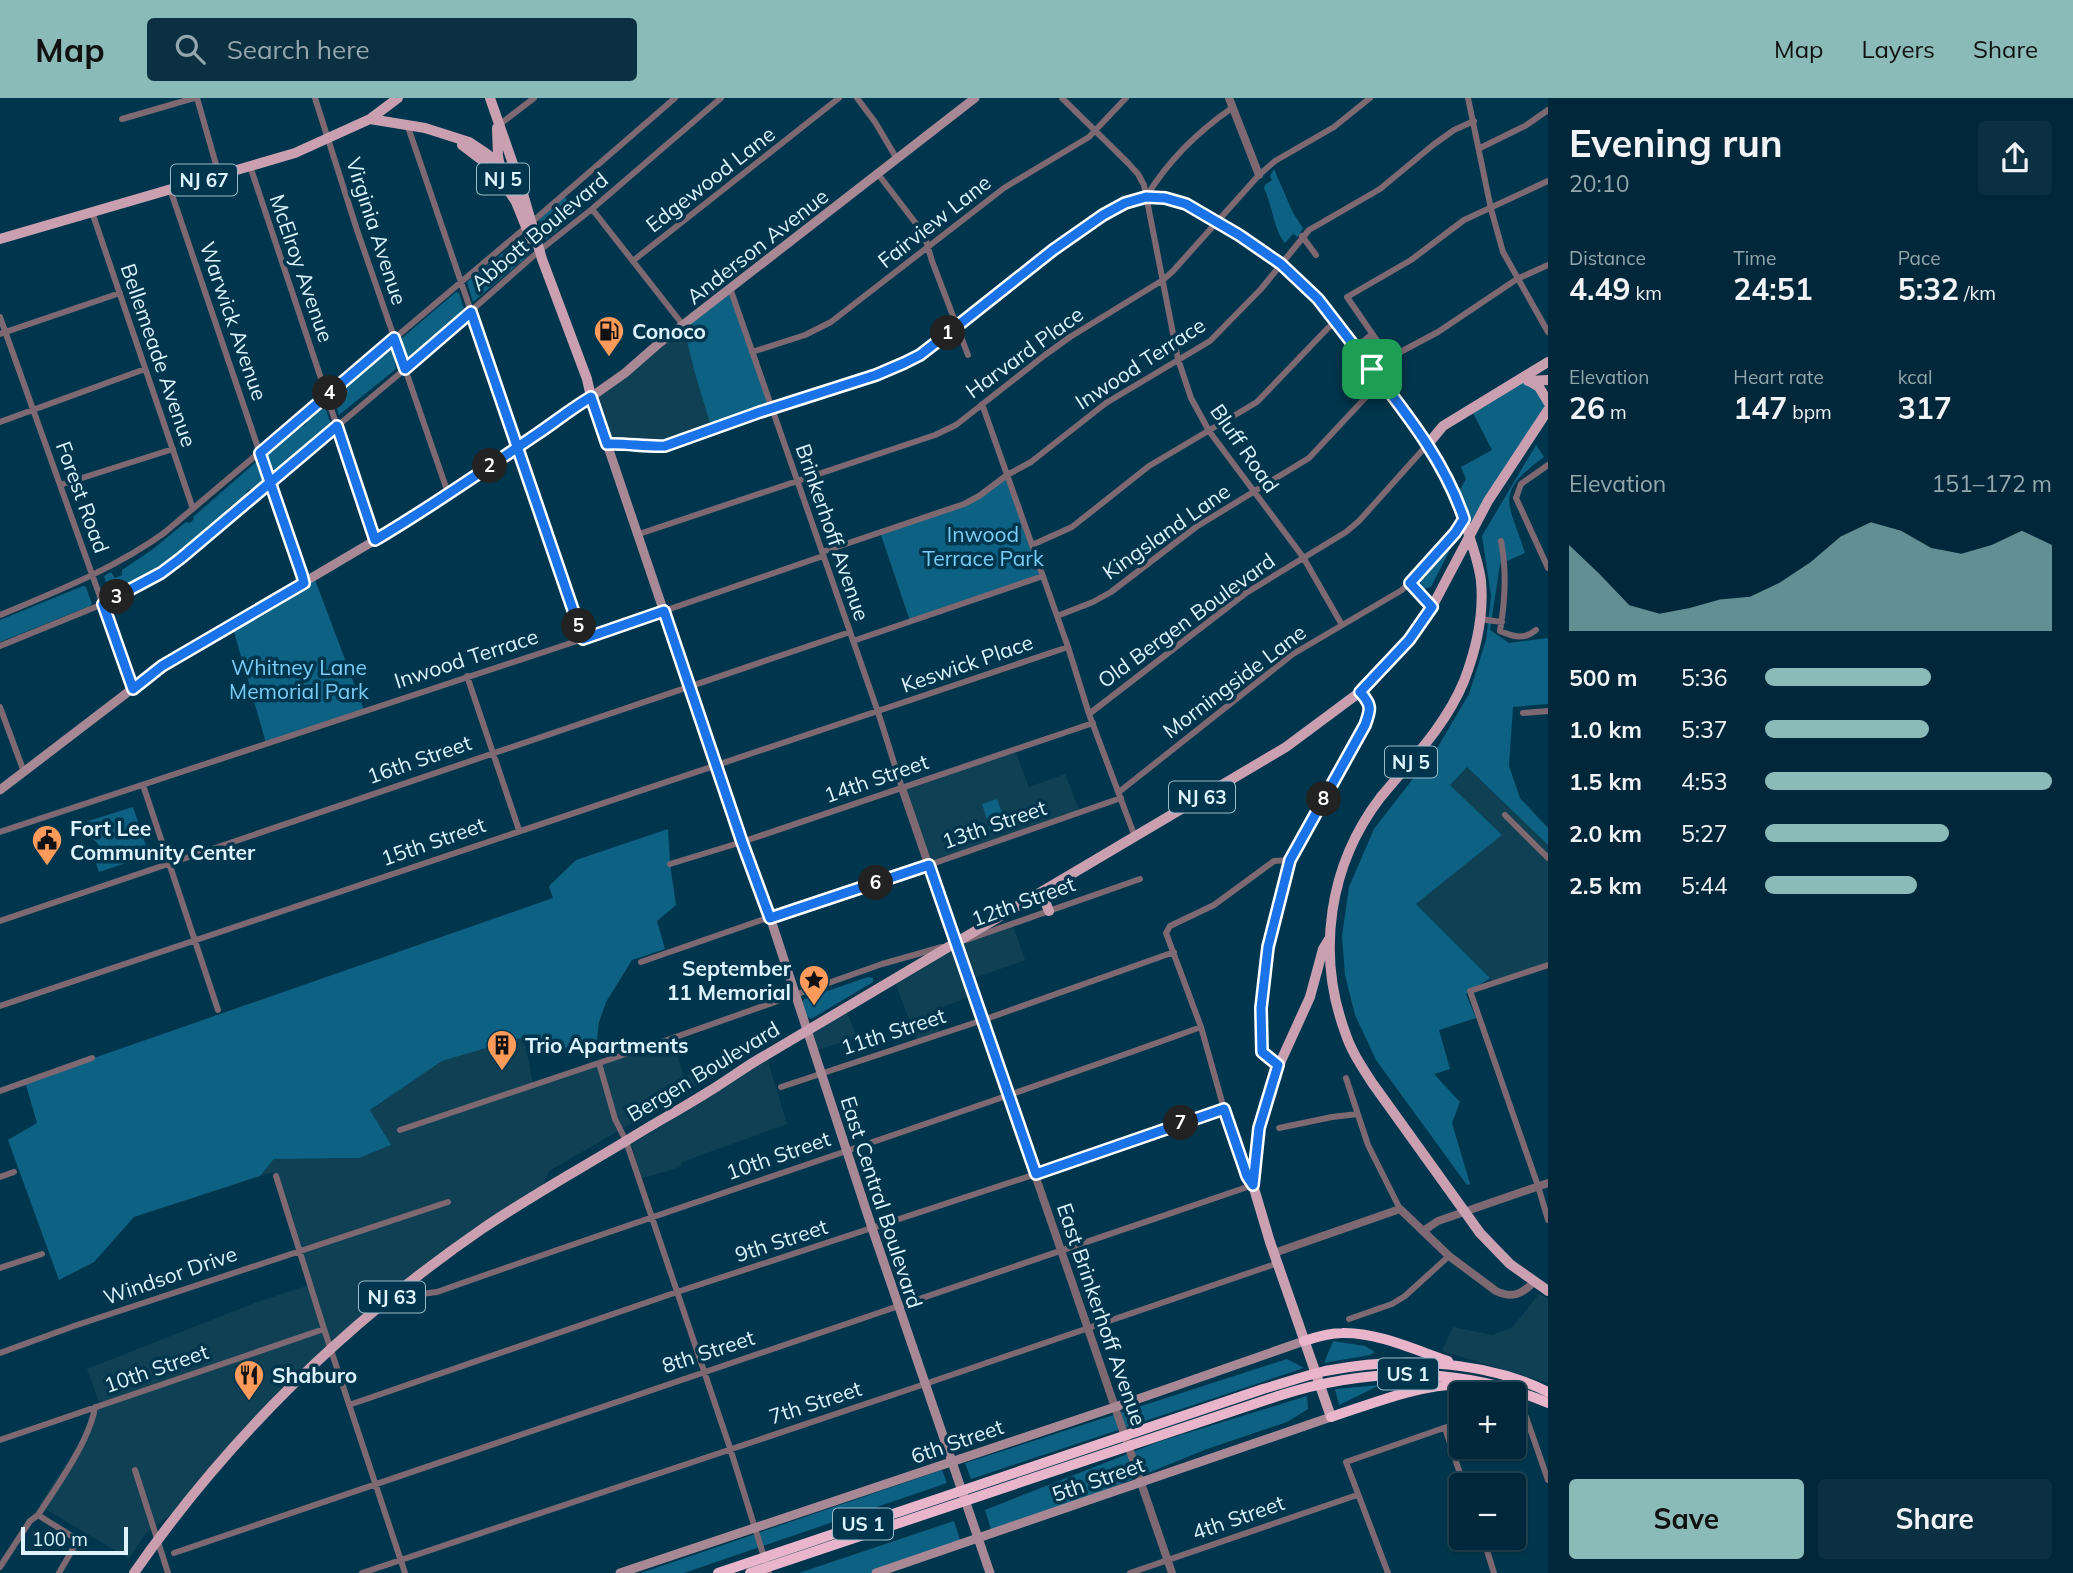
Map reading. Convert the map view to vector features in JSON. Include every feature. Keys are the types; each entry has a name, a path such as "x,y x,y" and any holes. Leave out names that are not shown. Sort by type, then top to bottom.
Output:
{"highway":[{"path":"1304,1340 1336,1333 1361,1335 1470,1368"},
{"name":"US 1","path":"718,1573 752,1569 1114,1445 1326,1377 1391,1363 1434,1364 1470,1368 1545,1389"},
{"name":"US 1","path":"1326,1377 1406,1374 1445,1376 1482,1382"},
{"path":"1331,1417 1424,1388 1449,1385"},
{"name":"US 1","path":"1526,1395 1548,1403"}],"main road":[{"name":"NJ 67","path":"0,239 295,153 370,120 398,98"},
{"name":"NJ 5","path":"490,98 521,187 528,225"},
{"name":"Anderson Avenue","path":"0,790 162,666 375,540 625,373 975,98"},
{"path":"370,120 407,124 469,142 500,166 522,196"},
{"name":"NJ 5","path":"499,125 496,132 503,182 516,202 539,251 587,379 607,444 665,446 888,371 920,355 1053,250 1103,215 1125,203 1146,197 1176,200 1217,222 1281,264 1304,284 1336,321 1428,444 1449,480 1464,519 1481,581 1479,619 1464,680 1430,740 1374,808 1348,852 1336,889 1329,938 1335,999 1349,1044 1373,1084 1456,1200 1498,1253 1548,1291"},
{"path":"450,137 487,164 503,182"},
{"path":"1428,444 1443,426 1525,380 1548,362"},
{"path":"1525,380 1548,380"},
{"path":"1525,380 1539,387 1548,402"},
{"name":"Bergen Boulevard","path":"134,1573 187,1502 239,1441 330,1348 410,1282 472,1236 807,1030 1286,747 1360,692 1401,649 1432,607 1506,472 1548,410"},
{"name":"East Central Boulevard","path":"607,444 990,1573"},
{"path":"1041,892 1049,911"},
{"path":"1329,938 1323,949 1306,1008 1278,1065 1259,1128 1253,1185 1331,1417"},
{"name":"6th Street","path":"620,1573 1115,1407 1304,1340"},
{"name":"5th Street","path":"876,1573 1331,1417"}],"street":[{"path":"122,118 195,98 219,175"},
{"name":"Virginia Avenue","path":"315,98 448,493"},
{"path":"499,125 534,98"},
{"name":"Abbott Boulevard","path":"0,615 93,576 145,547 260,453 675,98"},
{"name":"Abbott Boulevard","path":"0,646 103,604 150,579 181,558 721,98"},
{"name":"Edgewood Lane","path":"634,260 839,98"},
{"path":"857,98 897,159"},
{"name":"Bluff Road","path":"1062,98 1138,174 1144,184 1178,359 1191,398 1209,431 1303,557 1342,625"},
{"name":"Fairview Lane","path":"752,352 805,335 831,322 1004,188 1089,137 1126,98"},
{"path":"1229,98 1258,174"},
{"name":"Harvard Place","path":"639,534 945,431 1070,337 1163,280 1258,174 1275,161 1334,127 1370,98"},
{"path":"1468,98 1491,209 1503,252 1548,332"},
{"path":"1146,197 1158,177 1185,145 1232,108"},
{"path":"1480,148 1525,126 1548,110"},
{"name":"Inwood Terrace","path":"0,832 583,639 964,504 1031,462 1106,403 1204,345 1261,289 1309,230 1380,189 1443,137 1474,121"},
{"path":"407,124 583,639"},
{"name":"McElroy Avenue","path":"250,166 375,540"},
{"path":"878,174 924,234 968,355"},
{"path":"1389,358 1347,297 1411,260 1454,226 1548,181"},
{"name":"Warwick Avenue","path":"170,189 304,583"},
{"path":"592,209 684,325"},
{"name":"Bellemeade Avenue","path":"92,212 193,509"},
{"path":"1302,236 1316,255"},
{"path":"1372,369 1438,332 1517,279 1548,265"},
{"name":"Brinkerhoff Avenue","path":"730,288 902,788"},
{"path":"3,333 120,293"},
{"name":"Forest Road","path":"0,317 3,333 133,689"},
{"path":"1032,545 1072,527 1149,466 1257,401 1336,321"},
{"path":"1356,347 1372,334"},
{"path":"0,422 145,369"},
{"name":"Kingsland Lane","path":"1057,616 1111,592 1196,527 1309,458 1381,381"},
{"path":"982,404 1135,837"},
{"name":"Old Bergen Boulevard","path":"1089,713 1226,606 1335,540 1359,521 1428,444"},
{"path":"60,485 173,449"},
{"path":"1547,564 1516,498 1521,484 1548,465"},
{"name":"Morningside Lane","path":"1120,795 1293,654 1402,590 1455,533 1464,519"},
{"path":"1501,541 1505,563 1500,631 1516,638 1530,635 1536,630"},
{"path":"853,641 1043,576"},
{"path":"1410,583 1432,607"},
{"path":"1479,619 1502,622"},
{"name":"16th Street","path":"0,921 850,632"},
{"name":"Keswick Place","path":"877,712 1068,647"},
{"path":"467,676 519,830"},
{"path":"1278,1065 1262,1052 1261,1008 1268,947 1290,860 1370,713 1370,705 1360,692"},
{"path":"0,708 24,772"},
{"path":"1523,713 1548,711"},
{"name":"15th Street","path":"0,1006 877,712"},
{"name":"14th Street","path":"670,864 1093,723"},
{"path":"144,785 218,1010"},
{"name":"East Brinkerhoff Avenue","path":"902,788 1172,1573"},
{"name":"13th Street","path":"641,962 929,865 1120,795"},
{"path":"1505,815 1548,858"},
{"path":"1253,1185 1247,1176 1224,1109 1201,1027 1167,929 1214,905 1274,861 1290,860"},
{"name":"12th Street","path":"400,1130 882,964 956,943 1140,879"},
{"name":"11th Street","path":"781,1087 983,1020 1174,952"},
{"path":"1548,965 1470,991 1548,1220"},
{"name":"10th Street","path":"410,1282 421,1294 437,1292 651,1216 1009,1097 1201,1027"},
{"path":"0,1091 92,1059"},
{"path":"599,1063 615,1119 626,1141 704,1370 769,1573"},
{"path":"1346,1078 1368,1145 1400,1209 1449,1256 1503,1295 1521,1293 1534,1282"},
{"name":"9th Street","path":"349,1405 1224,1109"},
{"path":"1279,1128 1357,1114"},
{"path":"0,1178 14,1172"},
{"path":"276,1176 405,1573"},
{"path":"1423,1231 1438,1221 1548,1183"},
{"name":"8th Street","path":"174,1553 704,1370 899,1307 1253,1185"},
{"path":"300,1250 447,1202"},
{"path":"1276,1258 1400,1209"},
{"name":"Windsor Drive","path":"0,1353 300,1250"},
{"path":"0,1268 42,1254"},
{"path":"1349,1319 1392,1304 1405,1296 1449,1256"},
{"name":"7th Street","path":"362,1573 1088,1329 1276,1258"},
{"name":"10th Street","path":"0,1440 324,1329"},
{"path":"0,1567 30,1521 38,1515 84,1440 93,1421 94,1407"},
{"path":"1526,1417 1548,1480"},
{"path":"1388,1573 1346,1462 1449,1426"},
{"path":"1445,1428 1461,1473"},
{"path":"135,1469 168,1573"},
{"name":"4th Street","path":"1130,1573 1357,1494"},
{"path":"38,1515 78,1539 59,1573"},
{"path":"1487,1550 1494,1573"}],"shaded area":[{"path":"683,325 712,430 675,444 607,444 591,397"},
{"path":"1014,748 1029,787 1065,774 1080,812 929,865 902,788"},
{"path":"1467,767 1548,845 1548,965 1495,983 1416,904 1501,835 1449,784"},
{"path":"1012,924 1025,960 969,980 974,995 932,1011 940,1034 917,1041 894,979 956,943"},
{"path":"845,1008 857,1037 814,1051 807,1030"},
{"path":"524,1037 533,1085 599,1063 673,1043 684,1076 692,1074 696,1086 549,1171 540,1191 482,1229 330,1348 187,1502 145,1534 129,1559 39,1505 82,1439 95,1407 100,1405 87,1369 257,1302 310,1285 301,1250 376,1229 299,1247 273,1172 260,1176 274,1159 359,1158 390,1144 370,1110 442,1061"},
{"path":"766,1055 787,1124 682,1162 680,1167 639,1179 632,1144 697,1105"},
{"path":"1539,1294 1548,1298 1548,1383 1442,1351 1453,1327 1492,1335 1512,1328"}],"green space":[{"path":"1274,169 1293,213 1303,228 1298,237 1293,234 1285,243 1278,232 1264,188 1272,180 1270,176"},
{"path":"565,197 575,211 571,214 573,217 546,240 544,236 559,222 553,216 542,228 539,220"},
{"path":"522,238 523,244 516,248 514,253 519,257 526,252 528,256 473,302 467,282"},
{"path":"730,288 772,409 712,430 683,325"},
{"path":"456,292 459,293 464,309 408,357 402,338"},
{"path":"389,349 393,353 396,369 339,415 333,396"},
{"path":"1521,379 1529,381 1548,402 1469,537 1456,497 1466,479 1461,467 1492,450 1471,409"},
{"path":"324,405 331,424 272,473 266,455 294,430 295,432 307,423 306,419"},
{"path":"1536,445 1544,457 1517,480 1509,500 1525,553 1500,564 1490,630 1509,643 1548,638 1548,704 1513,707 1509,766 1520,798 1548,828 1548,845 1467,767 1450,785 1502,835 1416,904 1490,978 1466,994 1476,1018 1439,1030 1450,1069 1434,1074 1460,1102 1452,1123 1470,1184 1467,1185 1376,1060 1355,1015 1345,975 1342,936 1349,887 1374,829 1439,745 1469,694 1486,640 1491,596 1482,536"},
{"path":"256,462 265,481 252,492 250,489 246,492 247,494 228,508 220,519 168,559 126,587 110,594 104,576 111,572 115,578 122,575 122,570 186,522 190,523 193,517"},
{"name":"Inwood Terrace Park","path":"1007,475 1043,576 910,621 880,532 964,504"},
{"path":"1458,534 1431,587 1424,589 1421,575"},
{"name":"Whitney Lane Memorial Park","path":"314,577 364,710 266,743 232,625"},
{"path":"86,587 92,604 90,606 0,642 0,620"},
{"path":"997,799 1008,829 992,835 982,804"},
{"path":"133,807 149,855 99,872 96,863 100,855 98,844 87,837 82,823"},
{"path":"668,829 676,905 657,921 665,949 632,960 606,1002 599,1022 595,1055 524,1037 442,1061 370,1110 391,1145 359,1158 274,1159 260,1176 134,1217 94,1262 59,1280 8,1140 37,1123 25,1082 553,898 549,886 576,860"},
{"path":"868,977 873,978 873,982 811,1019 807,1016 802,1003 804,999"},
{"path":"1333,1341 1365,1346 1375,1352 1324,1363"},
{"path":"1287,1359 1304,1368 971,1479 965,1463"},
{"path":"1380,1385 1339,1405 1335,1389"},
{"path":"1307,1396 1308,1409 1287,1422 1207,1449 993,1536 985,1510 1158,1442"},
{"path":"942,1470 947,1483 684,1573 641,1573"},
{"path":"954,1521 962,1546 879,1573 799,1573"}],"place":[{"name":"Conoco","path":"609,358"},
{"name":"Fort Lee Community Center","path":"47,867"},
{"name":"September 11 Memorial","path":"814,1007"},
{"name":"Trio Apartments","path":"502,1072"},
{"name":"Shaburo","path":"249,1402"}],"route":[{"path":"1372,369 1318,299 1275,259 1186,204 1155,197 1135,199 1103,215 1053,250 920,355 888,371 665,446 607,444 591,397 576,406 553,423 517,447 457,488 375,540 337,426 270,483 181,558 161,573 103,604 133,689 162,666 304,583 302,575 270,483 260,453 394,338 405,369 471,312 500,395 517,447 583,639 664,611 770,918 929,865 1036,1174 1224,1109 1247,1176 1253,1185 1256,1141 1278,1065 1262,1052 1261,1008 1273,921 1290,860 1365,725 1370,705 1360,692 1393,659 1432,607 1410,583 1455,533 1464,519 1443,468 1372,369"}]}
